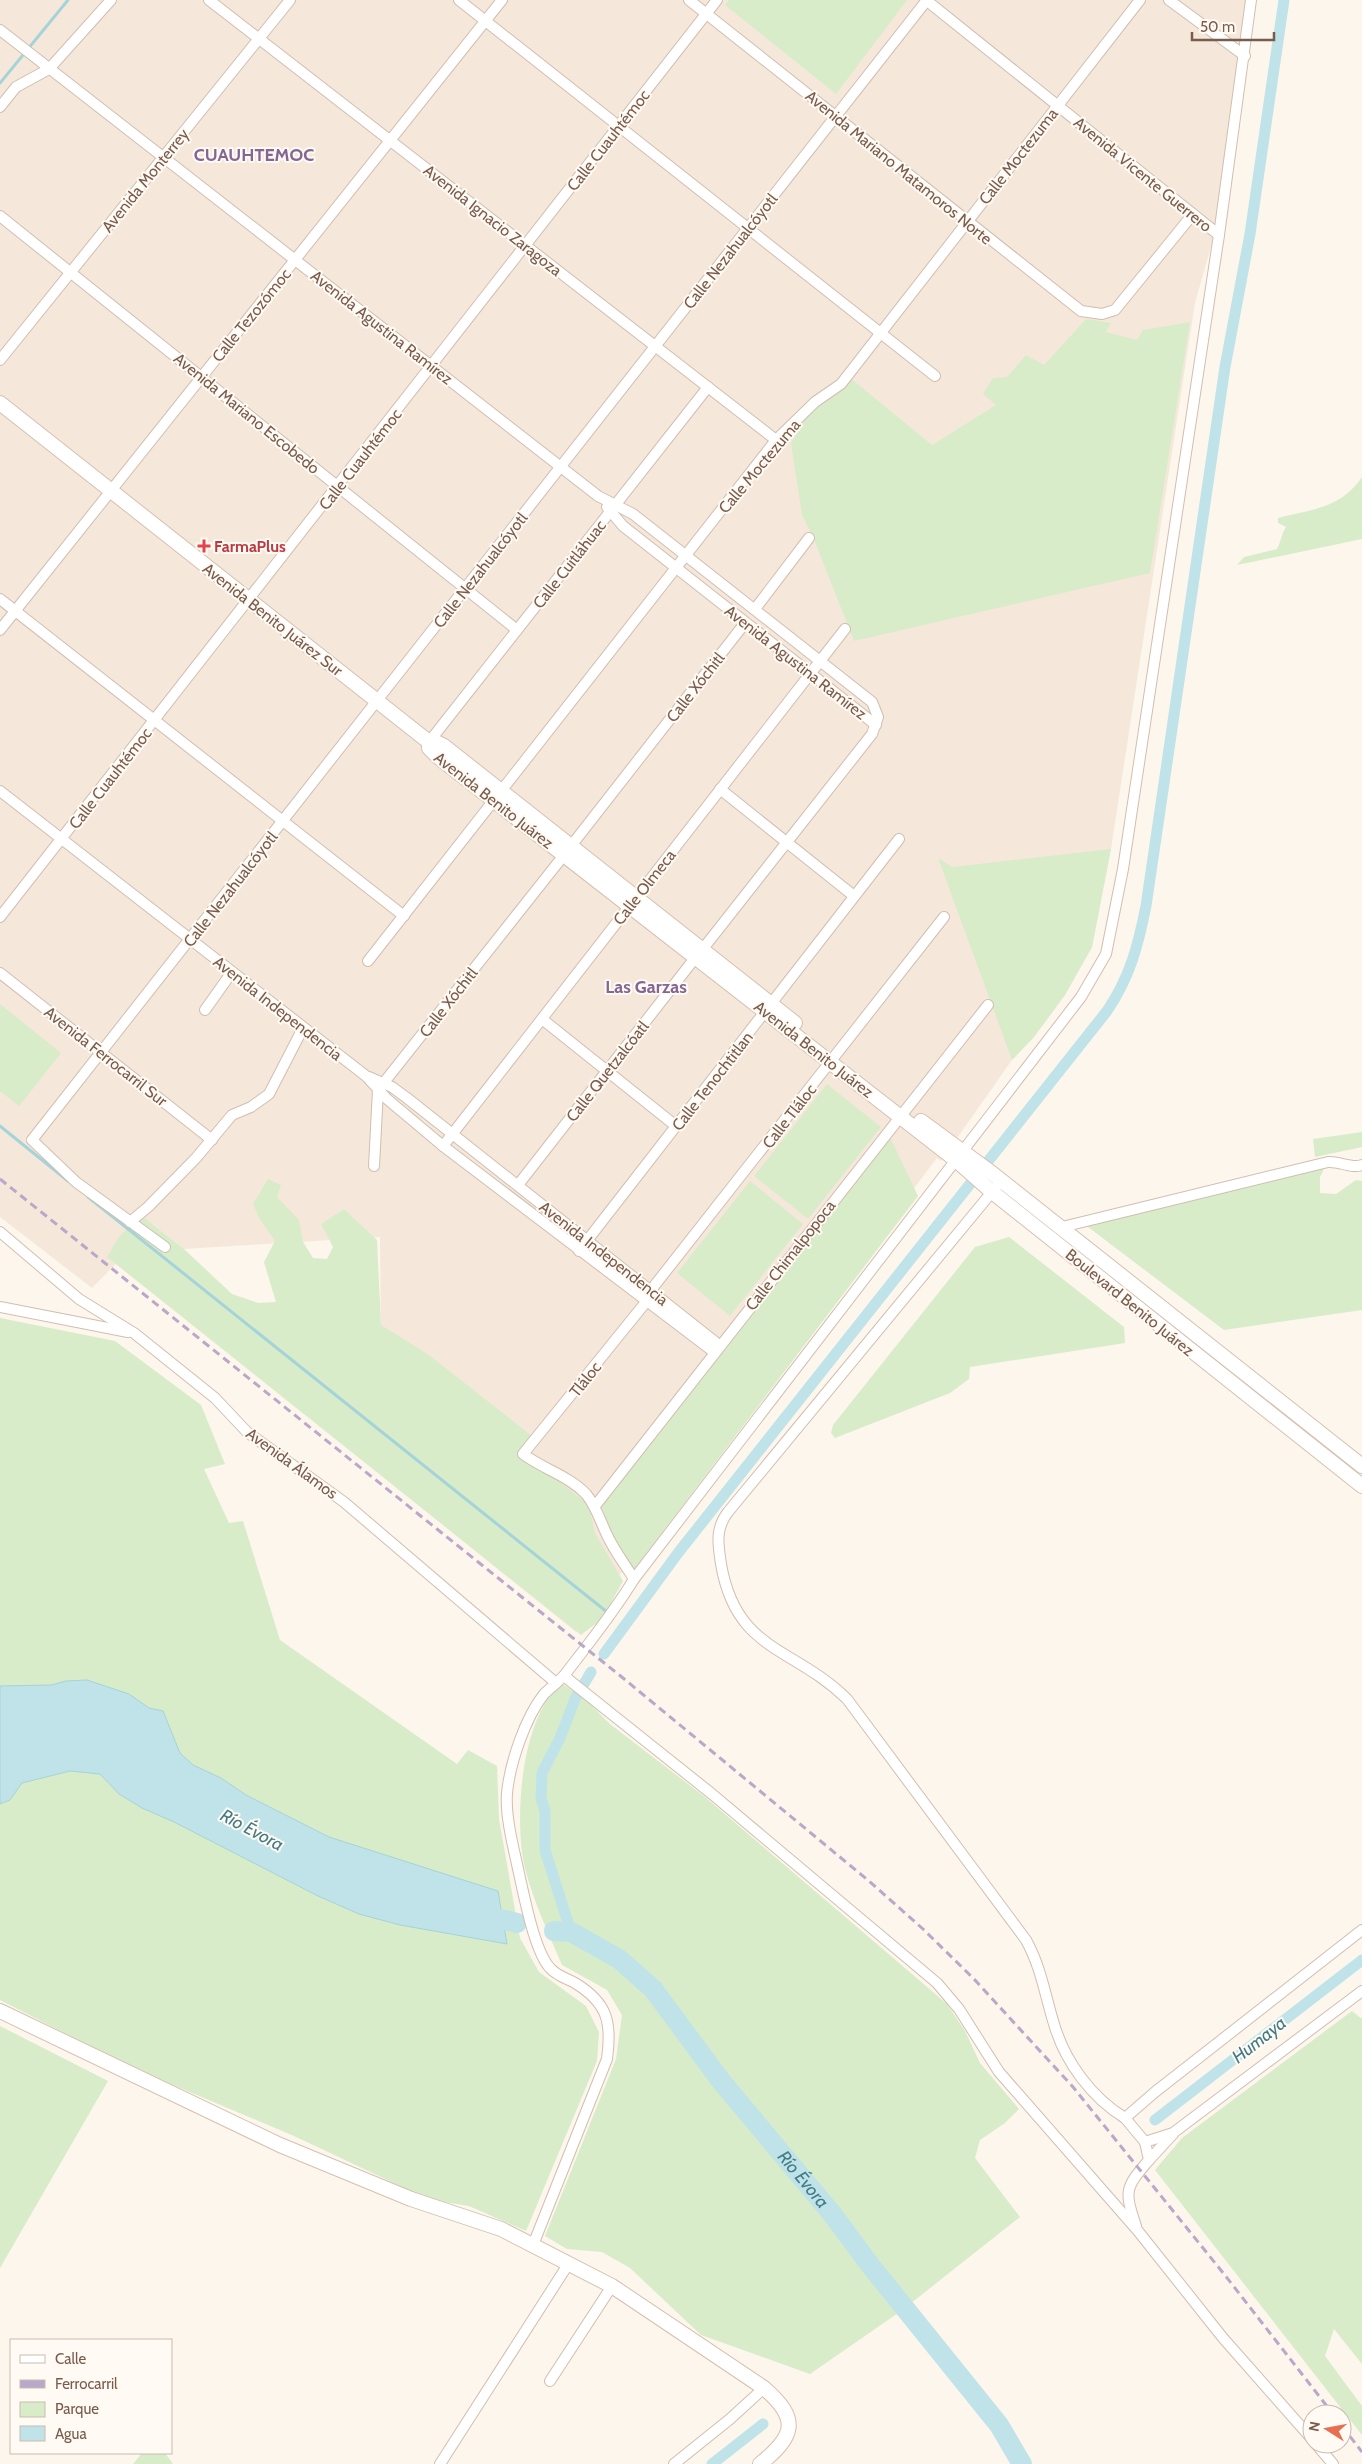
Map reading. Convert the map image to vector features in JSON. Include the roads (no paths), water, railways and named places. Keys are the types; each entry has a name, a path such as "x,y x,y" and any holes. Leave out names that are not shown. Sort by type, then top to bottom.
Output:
{"street":[{"path":"0,107 16,87 46,66 111,0"},
{"name":"Avenida Ignacio Zaragoza","path":"209,0 776,440"},
{"name":"Avenida Monterrey","path":"0,360 290,0"},
{"path":"459,0 935,376"},
{"name":"Calle Tezozómoc","path":"0,630 502,0"},
{"name":"Avenida Mariano Matamoros Norte","path":"689,0 1081,311 1102,314 1115,310 1193,214"},
{"name":"Calle Cuauhtémoc","path":"0,917 717,0"},
{"name":"Avenida Vicente Guerrero","path":"926,0 1220,235"},
{"name":"Calle Nezahualcóyotl","path":"130,1222 76,1182 32,1140 926,0"},
{"name":"Calle Moctezuma","path":"368,961 776,440 815,402 841,384 1140,0"},
{"path":"1169,0 1245,56"},
{"path":"533,2245 607,2059 610,2037 606,2012 592,1994 560,1977 548,1966 542,1954 523,1892 512,1834 507,1794 513,1759 544,1695 560,1680 614,1612 634,1578 963,1159 1081,997 1102,965 1109,945 1123,869 1220,235 1251,0"},
{"name":"Avenida Agustina Ramírez","path":"0,30 613,508 633,514 821,661 872,702 878,717 876,725 623,526 613,508"},
{"name":"Avenida Mariano Escobedo","path":"0,216 517,630"},
{"name":"Calle Cuitláhuac","path":"429,742 708,387"},
{"name":"Avenida Benito Juárez Sur","path":"0,403 429,742"},
{"path":"755,609 810,538"},
{"path":"0,599 404,916"},
{"name":"Calle Xóchitl","path":"381,1086 745,623"},
{"name":"Calle Olmeca","path":"443,1146 845,629"},
{"name":"Calle Quetzalcóatl","path":"518,1185 872,734 876,725"},
{"name":"Avenida Benito Juárez","path":"429,742 429,748 432,752 498,796 902,1113"},
{"path":"720,789 854,896"},
{"name":"Avenida Independencia","path":"0,791 366,1076 381,1086 406,1098 518,1185 651,1290 716,1349"},
{"name":"Calle Tenochtitlan","path":"579,1251 899,839"},
{"name":"Calle Tláloc","path":"651,1290 944,917"},
{"path":"205,1010 232,972"},
{"name":"Avenida Ferrocarril Sur","path":"0,973 212,1140"},
{"name":"Calle Chimalpopoca","path":"594,1506 988,1005"},
{"path":"542,1019 676,1126"},
{"path":"165,1247 130,1222 148,1207 212,1140 232,1115 251,1107 269,1094 303,1028"},
{"path":"374,1166 381,1086"},
{"name":"Avenida Independencia","path":"381,1086 387,1099 443,1146 646,1302 716,1349"},
{"name":"Boulevard Benito Juárez","path":"902,1113 993,1183 1362,1486"},
{"path":"1058,1228 1328,1162 1338,1162 1356,1167 1362,1165"},
{"path":"993,1183 728,1512 718,1532 719,1547 728,1596 741,1619 757,1636 821,1676 847,1699 1026,1940 1040,1970 1054,2024 1068,2058 1105,2104 1125,2118 1145,2142 1149,2160"},
{"name":"Boulevard Benito Juárez","path":"993,1183 1058,1228 1362,1466"},
{"name":"Avenida Álamos","path":"0,1232 79,1299 134,1333 215,1398 247,1432 344,1502 560,1680 712,1794 938,1983 959,2009 999,2072 1138,2231 1223,2338 1302,2428"},
{"name":"Tláloc","path":"594,1506 575,1484 544,1469 523,1454 646,1302"},
{"path":"0,1307 134,1333"},
{"path":"594,1506 609,1539 634,1578"},
{"path":"1125,2118 1155,2092 1362,1930"},
{"path":"1138,2231 1128,2200 1128,2190 1133,2179 1173,2134 1362,1990"},
{"path":"0,2011 280,2145 410,2200 501,2229 612,2286 764,2388 778,2401 789,2419 784,2441 776,2451 760,2464"},
{"path":"1145,2142 1173,2134"},
{"path":"440,2464 569,2263"},
{"path":"550,2381 612,2286"},
{"path":"674,2464 730,2419 764,2388"},
{"path":"1324,2454 1333,2464"}],"water":[{"path":"87,1680 129,1694 149,1708 163,1711 180,1753 193,1765 221,1778 246,1795 329,1837 498,1891 507,1944 400,1925 359,1914 318,1896 174,1822 142,1808 119,1794 100,1774 70,1771 22,1783 10,1800 0,1804 0,1686 51,1685 66,1681"}],"waterway":[{"path":"0,83 68,0"},
{"path":"604,1654 678,1553 1107,1011 1122,986 1136,948 1146,906 1225,367 1250,234 1284,0"},
{"path":"0,1126 68,1181"},
{"path":"88,1197 607,1612"},
{"path":"571,1932 545,1850 545,1811 541,1798 542,1773 560,1738 575,1699 591,1672"},
{"name":"Río Évora","path":"476,1913 517,1923"},
{"name":"Río Évora","path":"554,1931 571,1932 619,1959 653,1989 721,2081 833,2215 870,2265 999,2425 1022,2464"},
{"name":"Humaya","path":"1155,2120 1362,1960"},
{"name":"Humaya","path":"712,2464 763,2424"}],"railway":[{"path":"0,1179 623,1678 869,1881 923,1929 974,1979 1073,2087 1224,2274 1325,2404"},
{"path":"1352,2439 1362,2452"}],"place":[{"name":"FarmaPlus","path":"204,546"}],"district":[{"name":"CUAUHTEMOC","path":"254,155"},
{"name":"Las Garzas","path":"646,987"}]}
